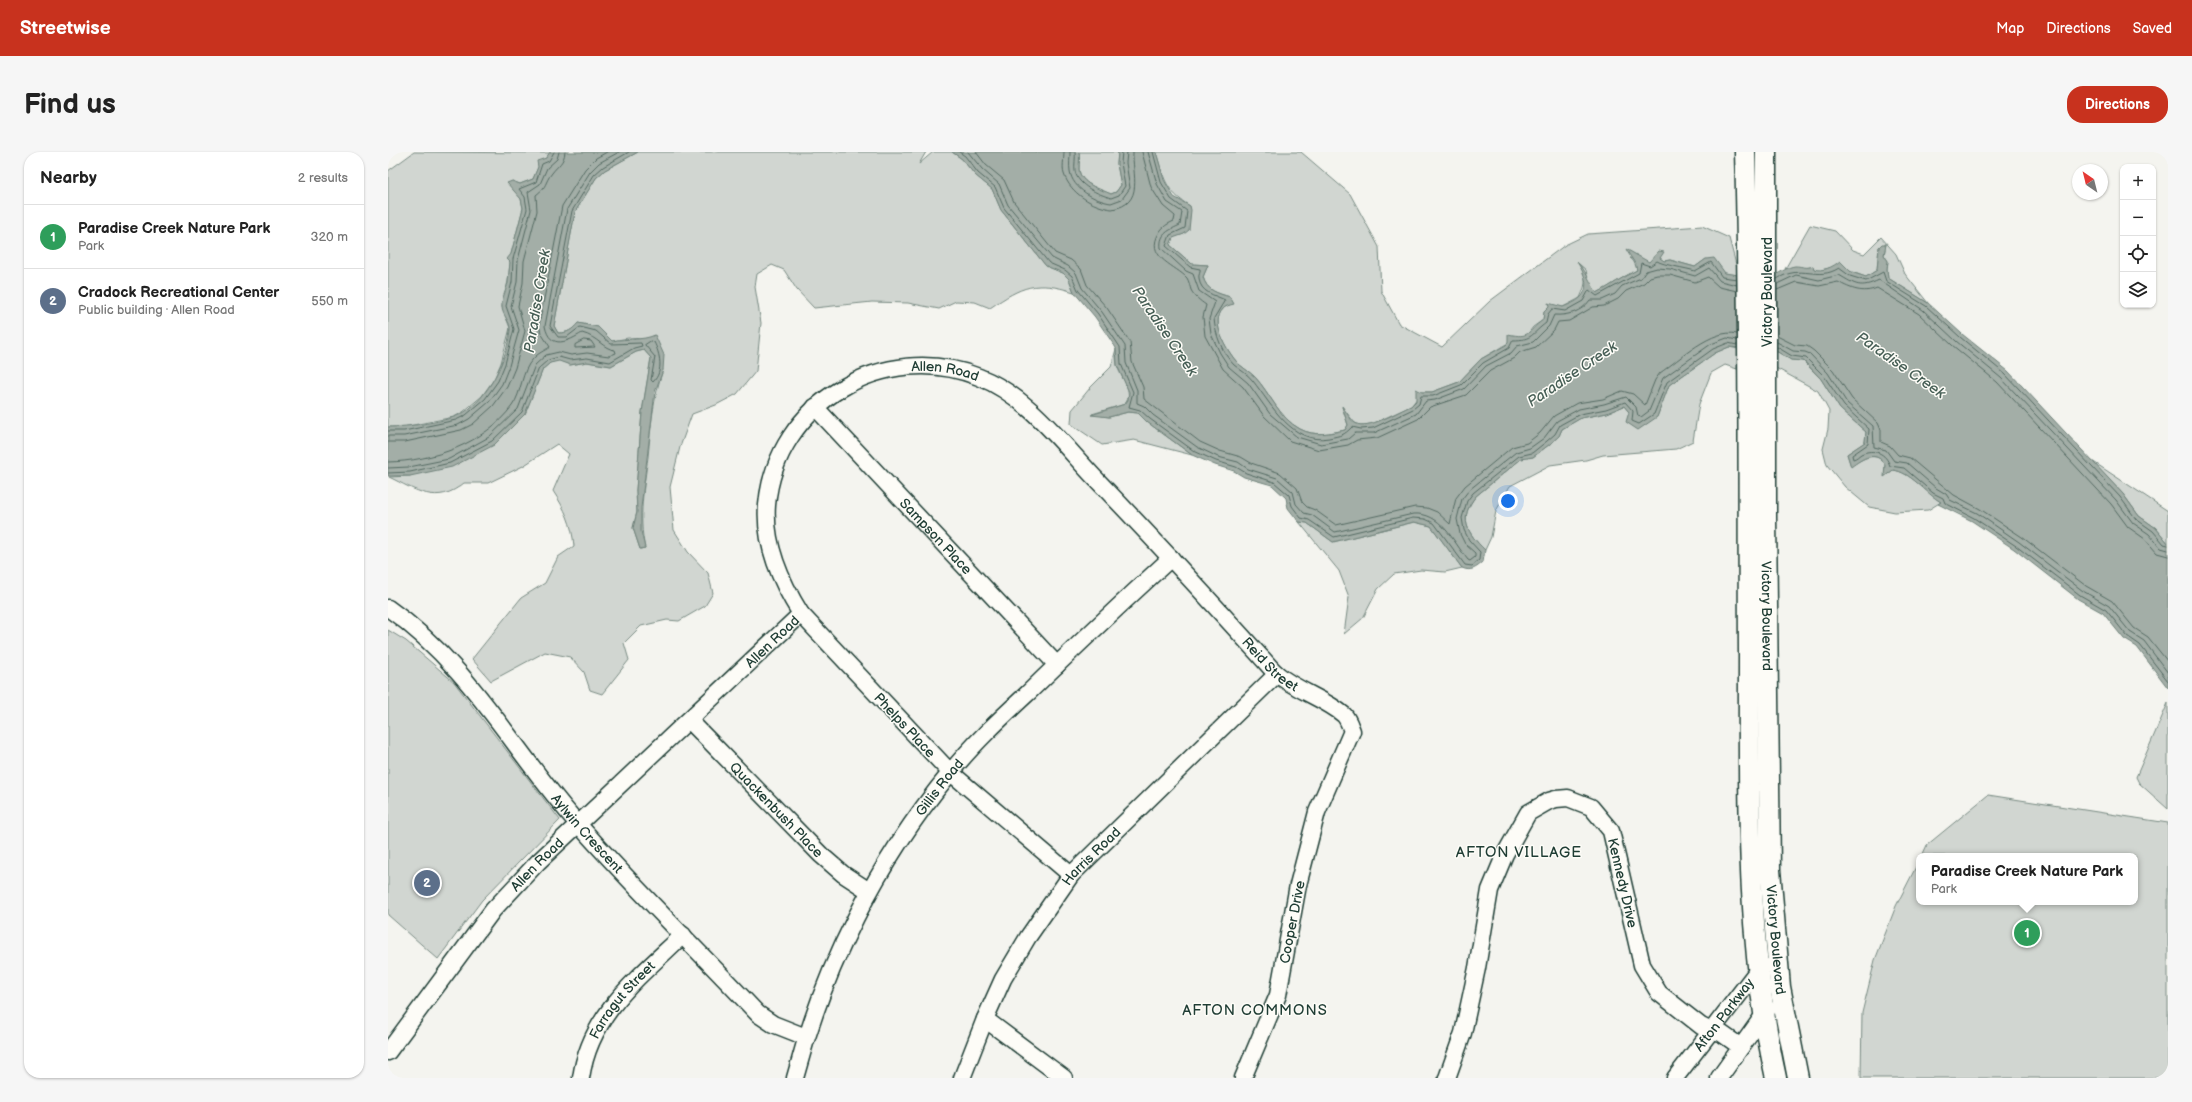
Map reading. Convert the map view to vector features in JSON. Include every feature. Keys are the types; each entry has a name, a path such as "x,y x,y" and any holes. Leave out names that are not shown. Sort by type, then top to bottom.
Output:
{"main road":[{"name":"Victory Boulevard","path":"1745,152 1748,248 1758,389 1770,870 1780,987 1798,1078"},
{"name":"Victory Boulevard","path":"1766,152 1767,244 1758,389 1749,861 1758,970 1776,1078"}],"street":[{"name":"Allen Road","path":"388,1052 493,910 538,862 690,721 801,614 787,592 774,562 769,536 767,505 781,455 792,435 815,407 838,389 864,376 895,368 915,365 963,371 981,377 1001,388 1040,420 1171,558"},
{"name":"Sampson Place","path":"815,407 1056,665"},
{"name":"Gillis Road","path":"795,1078 806,1037 835,962 869,891 900,839 950,772 988,731 1056,665 1171,558"},
{"name":"Reid Street","path":"1171,558 1277,674 1346,716 1352,731 1338,766"},
{"name":"Aylwin Crescent","path":"388,608 411,624 436,646 459,671 578,825 758,1014 773,1024 806,1037"},
{"name":"Phelps Place","path":"801,614 950,772 1071,875"},
{"name":"Harris Road","path":"962,1078 1003,978 1028,937 1071,875 1277,674"},
{"name":"Quackenbush Place","path":"690,721 821,855 843,874 869,891"},
{"name":"Cooper Drive","path":"1243,1078 1278,995 1298,885 1317,812 1338,766"},
{"name":"Kennedy Drive","path":"1447,1078 1463,1033 1477,968 1490,890 1511,841 1528,813 1549,801 1556,799 1568,798 1591,807 1611,831 1642,965 1659,993 1701,1026 1711,1031 1721,1033 1742,1047"},
{"name":"Farragut Street","path":"581,1078 584,1059 600,1022 626,990 683,935"},
{"name":"Afton Parkway","path":"1675,1078 1758,970 1777,956"},
{"name":"Afton Parkway","path":"1719,1078 1765,1015 1780,987"},
{"path":"985,1019 1064,1078"}],"shaded area":[{"path":"414,152 550,153 538,167 533,179 520,184 512,181 521,199 523,208 511,254 508,281 502,307 510,328 501,363 494,379 482,396 463,412 454,417 403,427 388,427 388,171"},
{"path":"638,152 926,152 919,164 933,152 952,152 962,159 975,175 992,189 1001,210 1046,266 1063,273 1069,279 1074,292 1049,286 1030,287 1011,295 990,308 975,302 956,301 939,309 908,303 872,302 814,308 797,290 784,270 772,265 757,274 755,287 761,323 756,371 737,394 716,405 692,414 680,447 670,487 674,530 688,552 708,573 713,593 705,606 679,621 667,620 641,626 624,643 629,660 602,694 590,690 584,672 570,657 545,652 491,681 472,659 521,598 545,583 558,557 574,546 572,531 567,517 553,491 569,454 557,444 523,466 488,483 464,483 445,494 426,494 389,477 410,476 525,414 543,369 550,363 559,360 570,365 587,362 611,366 636,352 644,350 651,358 642,412 636,490 637,512 633,528 640,549 645,548 642,525 643,491 653,412 663,370 645,339 628,338 612,341 598,327 578,323 570,331 558,333 554,326 575,212 596,178 605,170"},
{"path":"1079,152 1118,152 1117,164 1121,185 1116,192 1111,194 1096,188 1083,179 1079,169"},
{"path":"1156,152 1301,152 1350,194 1379,247 1381,291 1399,324 1442,347 1490,301 1565,245 1588,234 1702,226 1729,238 1739,276 1725,273 1706,259 1695,267 1670,260 1664,261 1660,258 1649,263 1630,258 1635,262 1637,270 1597,293 1588,280 1586,270 1579,264 1585,277 1585,284 1580,298 1563,307 1549,307 1544,312 1543,320 1533,327 1527,335 1508,343 1481,359 1459,382 1432,392 1422,392 1411,406 1372,424 1361,425 1355,423 1342,407 1348,425 1345,430 1322,434 1311,433 1300,429 1280,412 1260,383 1238,363 1224,343 1219,328 1219,314 1226,306 1233,303 1230,297 1213,291 1205,282 1203,277 1208,265 1192,264 1170,245 1173,237 1184,234 1190,206 1175,195 1170,189 1164,177"},
{"path":"1810,225 1835,231 1853,250 1864,254 1881,237 1896,254 1905,274 1928,303 1888,278 1888,261 1884,255 1886,244 1879,247 1877,270 1866,277 1838,268 1819,271 1814,269 1813,266 1806,268 1785,269"},
{"path":"1729,347 1738,349 1737,369 1725,365 1711,373 1699,404 1693,441 1676,449 1603,455 1586,460 1550,465 1510,486 1496,511 1491,537 1485,550 1473,537 1469,531 1466,518 1470,504 1476,496 1521,459 1533,457 1559,436 1562,429 1581,418 1607,413 1624,406 1629,412 1657,417 1669,385 1715,353"},
{"path":"1116,349 1117,365 1128,389 1128,399 1125,404 1092,414 1109,417 1128,412 1138,413 1147,422 1192,455 1134,440 1102,445 1071,424 1072,410 1090,388 1111,367"},
{"path":"1776,351 1791,360 1803,361 1821,379 1840,409 1866,432 1865,442 1847,454 1851,466 1869,457 1877,457 1885,464 1885,476 1893,470 1900,472 1912,479 1941,502 1928,510 1895,512 1869,507 1845,487 1827,465 1823,449 1828,429 1829,411 1818,391 1776,368"},
{"path":"2089,459 2168,511 2168,543 2156,528 2139,516 2123,494"},
{"path":"1299,522 1307,523 1333,542 1414,522 1431,526 1462,568 1445,572 1421,570 1394,574 1378,589 1363,618 1344,634 1349,597 1339,571"},
{"path":"388,630 406,641 454,682 560,820 482,900 438,959 388,915"},
{"path":"2168,703 2168,809 2139,783 2136,777"},
{"path":"1988,795 2168,823 2168,1078 1861,1078 1862,1013 1875,960 1896,906 1916,867 1916,905 2138,905 2138,853 1923,853 1927,845"}],"water":[{"name":"Paradise Creek","path":"550,152 638,152 605,170 596,178 575,212 554,326 558,333 570,331 578,323 598,327 612,341 645,338 655,335 664,355 663,370 655,392 641,508 641,531 645,548 640,549 633,528 637,512 636,490 642,412 651,358 644,350 636,352 611,366 587,362 570,365 559,361 550,363 543,369 525,414 494,445 452,467 410,476 388,476 388,427 427,423 447,419 463,413 481,398 489,388 501,365 510,330 509,324 502,310 503,298 508,283 510,262 507,259 511,254 523,208 521,199 507,183 512,181 520,184 533,179 538,167 537,161 546,158"},
{"name":"Paradise Creek","path":"952,152 1079,152 1079,169 1083,179 1096,188 1111,194 1116,192 1121,185 1117,164 1118,152 1156,152 1164,180 1174,197 1190,206 1191,210 1189,230 1184,234 1173,238 1170,245 1192,264 1208,265 1203,277 1207,285 1213,291 1230,297 1234,304 1224,308 1219,314 1219,328 1224,343 1238,363 1260,383 1280,412 1286,418 1300,429 1317,434 1345,430 1348,425 1342,406 1353,422 1360,425 1367,424 1383,419 1411,406 1416,401 1416,389 1422,392 1432,392 1459,382 1481,359 1506,345 1508,343 1508,334 1521,336 1525,335 1543,320 1544,312 1549,307 1548,303 1563,307 1580,298 1586,285 1584,275 1577,262 1583,269 1597,293 1637,270 1626,249 1649,262 1659,251 1664,252 1660,258 1664,261 1670,260 1695,267 1706,259 1714,258 1725,273 1743,276 1770,276 1795,266 1813,266 1814,269 1817,270 1824,269 1831,267 1840,261 1851,272 1866,277 1877,270 1879,247 1882,244 1886,244 1884,255 1888,261 1888,278 1928,303 1962,334 2008,371 2123,494 2139,516 2156,528 2168,543 2168,688 2137,647 2124,639 2103,613 2078,599 2014,549 1972,521 1938,504 1941,502 1906,475 1893,470 1884,477 1885,464 1877,457 1873,456 1864,458 1851,467 1847,454 1865,442 1866,432 1840,409 1821,379 1804,361 1791,360 1776,351 1729,347 1715,353 1669,385 1657,417 1638,430 1626,422 1629,412 1624,406 1607,413 1581,418 1562,429 1559,436 1550,444 1533,457 1521,459 1476,496 1470,504 1466,518 1467,525 1473,537 1485,550 1483,562 1473,569 1468,570 1462,568 1431,526 1414,522 1333,542 1307,523 1299,522 1288,508 1286,498 1272,485 1244,477 1234,471 1192,455 1147,422 1138,413 1128,412 1109,417 1091,415 1125,404 1128,400 1129,392 1117,365 1116,348 1095,317 1074,292 1069,279 1063,273 1046,266 1001,210 992,189 975,175 962,159"}],"place":[{"name":"Cradock Recreational Center","path":"427,883"},
{"name":"Paradise Creek Nature Park","path":"2027,933"}],"district":[{"name":"AFTON VILLAGE","path":"1519,852"},
{"name":"AFTON COMMONS","path":"1255,1010"}]}
